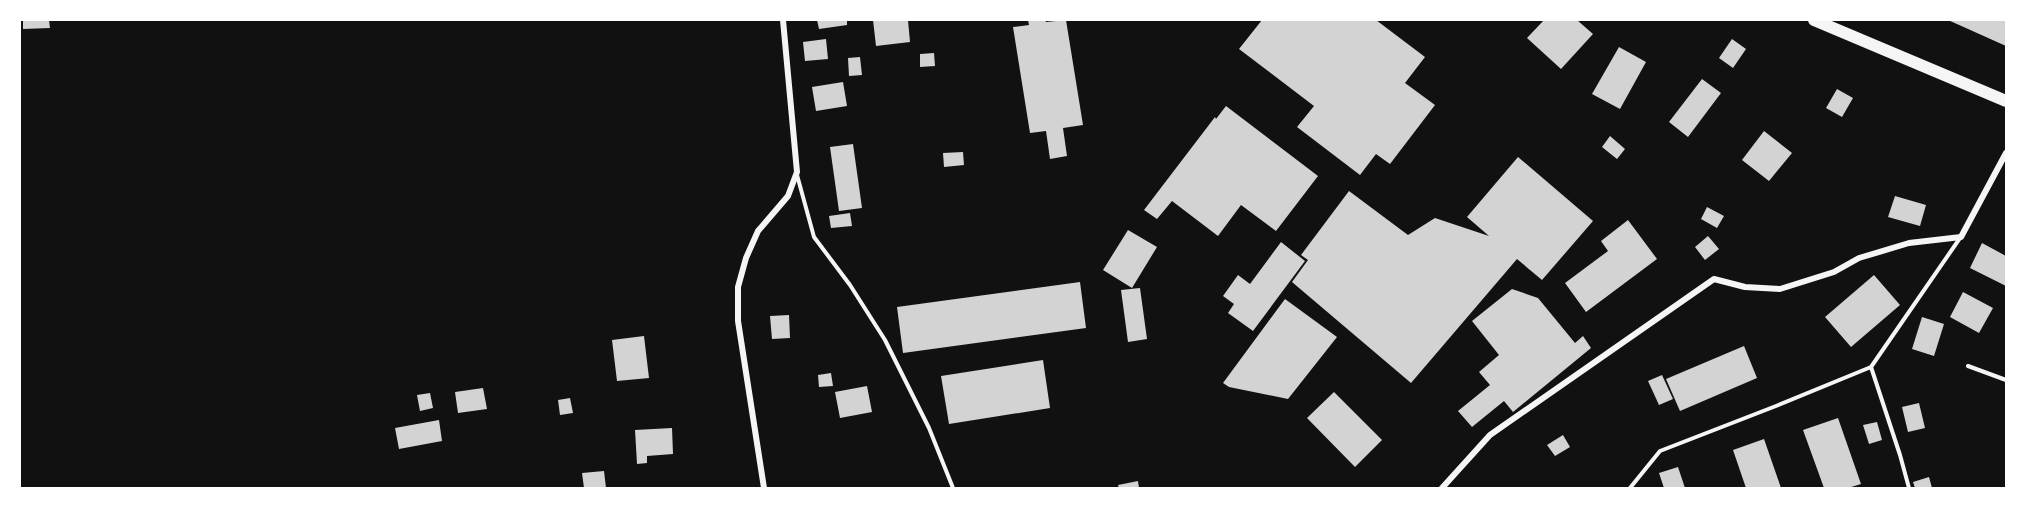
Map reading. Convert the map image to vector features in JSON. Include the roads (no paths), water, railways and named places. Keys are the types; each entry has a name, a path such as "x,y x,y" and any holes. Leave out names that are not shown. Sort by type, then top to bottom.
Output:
{"main road":[{"path":"1814,20 2007,101"}],"street":[{"path":"764,489 738,321 738,287 746,258 758,231 788,195 797,172 783,20"},
{"path":"1442,489 1490,435 1714,279 1745,287 1780,289 1834,272 1859,258 1909,243 1960,237 2007,153"}],"lane":[{"path":"797,172 814,237 850,285 885,340 929,428 953,489"},
{"path":"1630,489 1660,451 1871,367 1960,237"},
{"path":"1968,366 2007,381"},
{"path":"1871,367 1909,489"}]}
